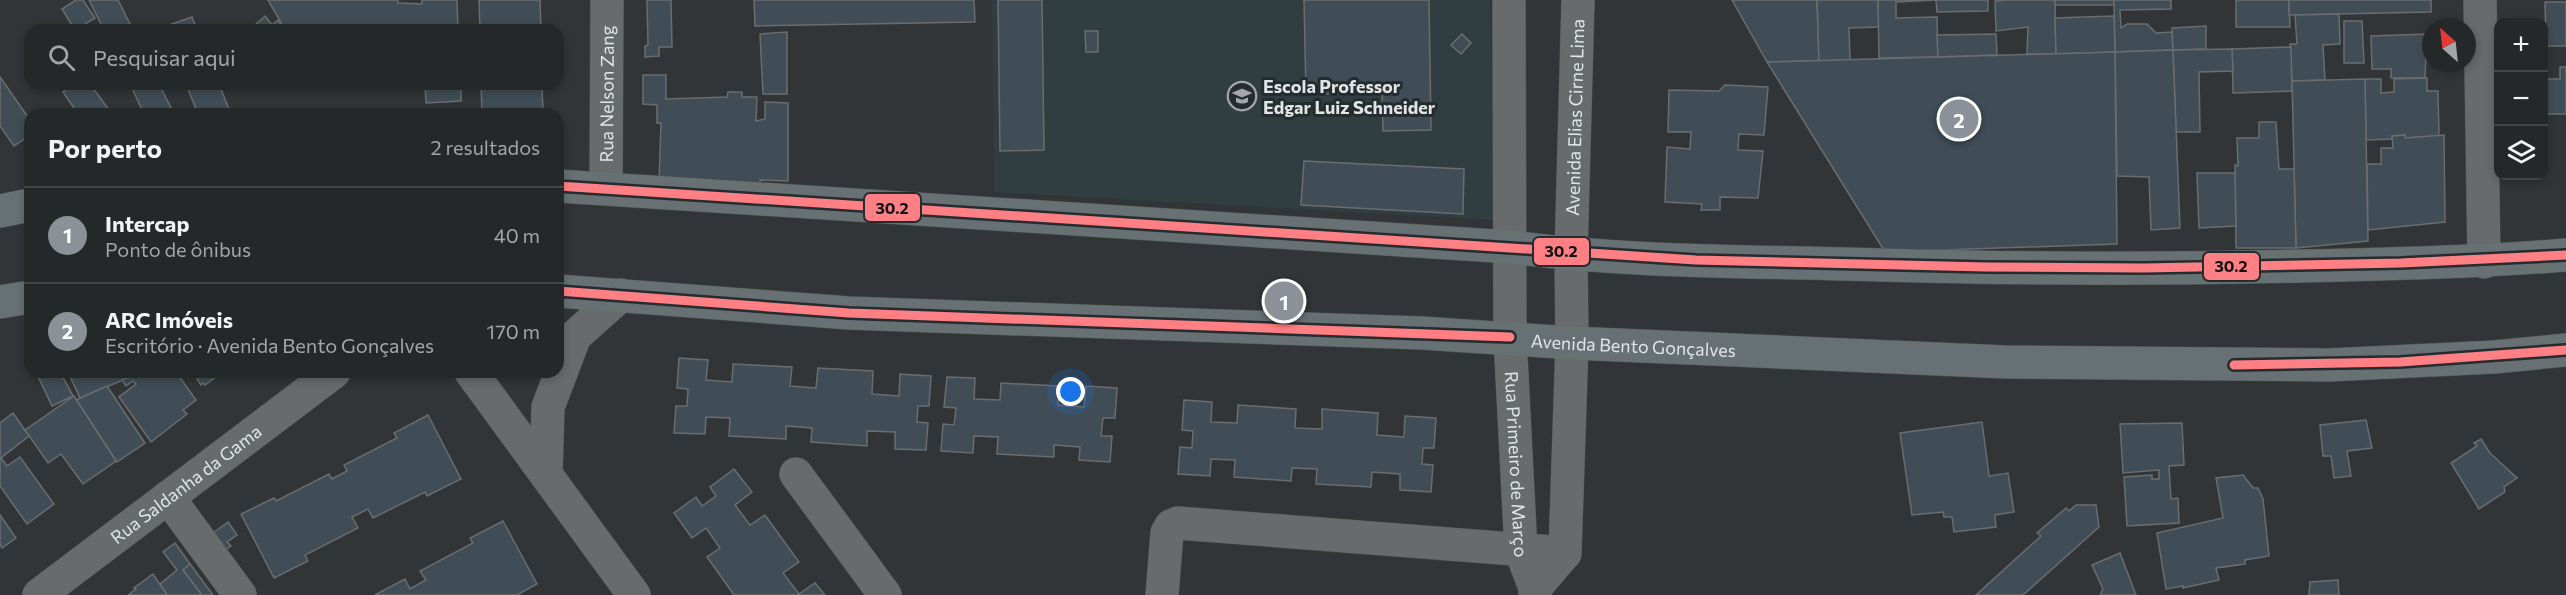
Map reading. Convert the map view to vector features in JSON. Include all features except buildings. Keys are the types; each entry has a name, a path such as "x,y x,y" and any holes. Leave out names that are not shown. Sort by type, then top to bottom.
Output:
{"main road":[{"path":"564,186 606,187 1511,247 1571,255 2005,268 2237,267 2484,262 2566,255"},
{"path":"0,211 24,206"},
{"name":"Avenida Bento Gonçalves","path":"564,291 849,313 1510,337 1572,343 2006,362 2329,365 2494,357 2566,350"},
{"path":"0,302 24,298"}],"street":[{"name":"Rua Nelson Zang","path":"606,187 607,0"},
{"path":"1509,0 1510,337"},
{"name":"Avenida Elias Cirne Lima","path":"1572,343 1571,255 1578,0"},
{"path":"2480,0 2484,262"},
{"path":"564,365 575,336 621,295"},
{"name":"Rua Primeiro de Março","path":"1510,337 1521,551 1535,591"},
{"path":"1162,595 1167,533 1170,526 1178,523 1565,553 1572,343"},
{"name":"Rua Saldanha da Gama","path":"39,595 326,378"},
{"path":"475,378 634,595"},
{"path":"546,474 548,407 559,378"},
{"path":"796,474 885,595"},
{"path":"168,497 240,595"},
{"name":"Rua Primeiro de Março","path":"1535,591 1565,553"}],"shaded area":[{"name":"Escola Professor Edgar Luiz Schneider","path":"992,0 1490,0 1494,220 994,192"}],"transit line":[{"name":"30.2","path":"564,186 1696,260 1986,267 2144,268 2401,263 2566,255"},
{"name":"30.2","path":"564,291 849,313 1510,337"},
{"name":"30.2","path":"2234,365 2400,362 2566,350"}],"place":[{"name":"Escola Professor Edgar Luiz Schneider","path":"1242,96"},
{"name":"ARC Imóveis","path":"1959,119"},
{"name":"Intercap","path":"1284,301"}]}
